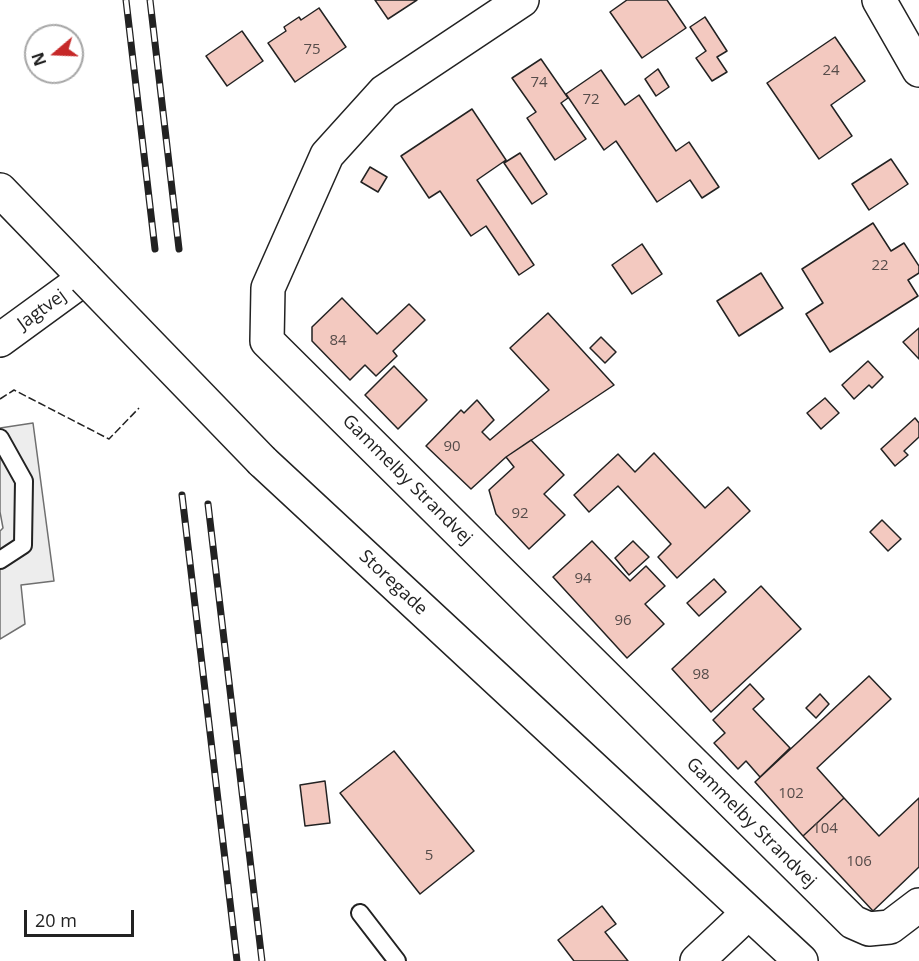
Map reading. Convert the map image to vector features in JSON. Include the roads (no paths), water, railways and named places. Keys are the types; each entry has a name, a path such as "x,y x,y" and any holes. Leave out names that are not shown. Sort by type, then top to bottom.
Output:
{"street":[{"name":"Gammelby Strandvej","path":"522,0 384,92 327,155 268,288 267,341 840,911 853,922 869,929 890,927 919,904"},
{"path":"879,0 919,70"},
{"name":"Storegade","path":"0,190 262,461 801,961"},
{"name":"Jagtvej","path":"0,340 85,278"},
{"path":"697,961 748,913"}],"lane":[{"path":"0,438 24,481 23,545 0,560"},
{"path":"360,913 397,961"}],"railway":[{"path":"126,0 155,249"},
{"path":"150,0 179,249"},
{"path":"182,495 237,961"},
{"path":"208,504 262,961"}]}
